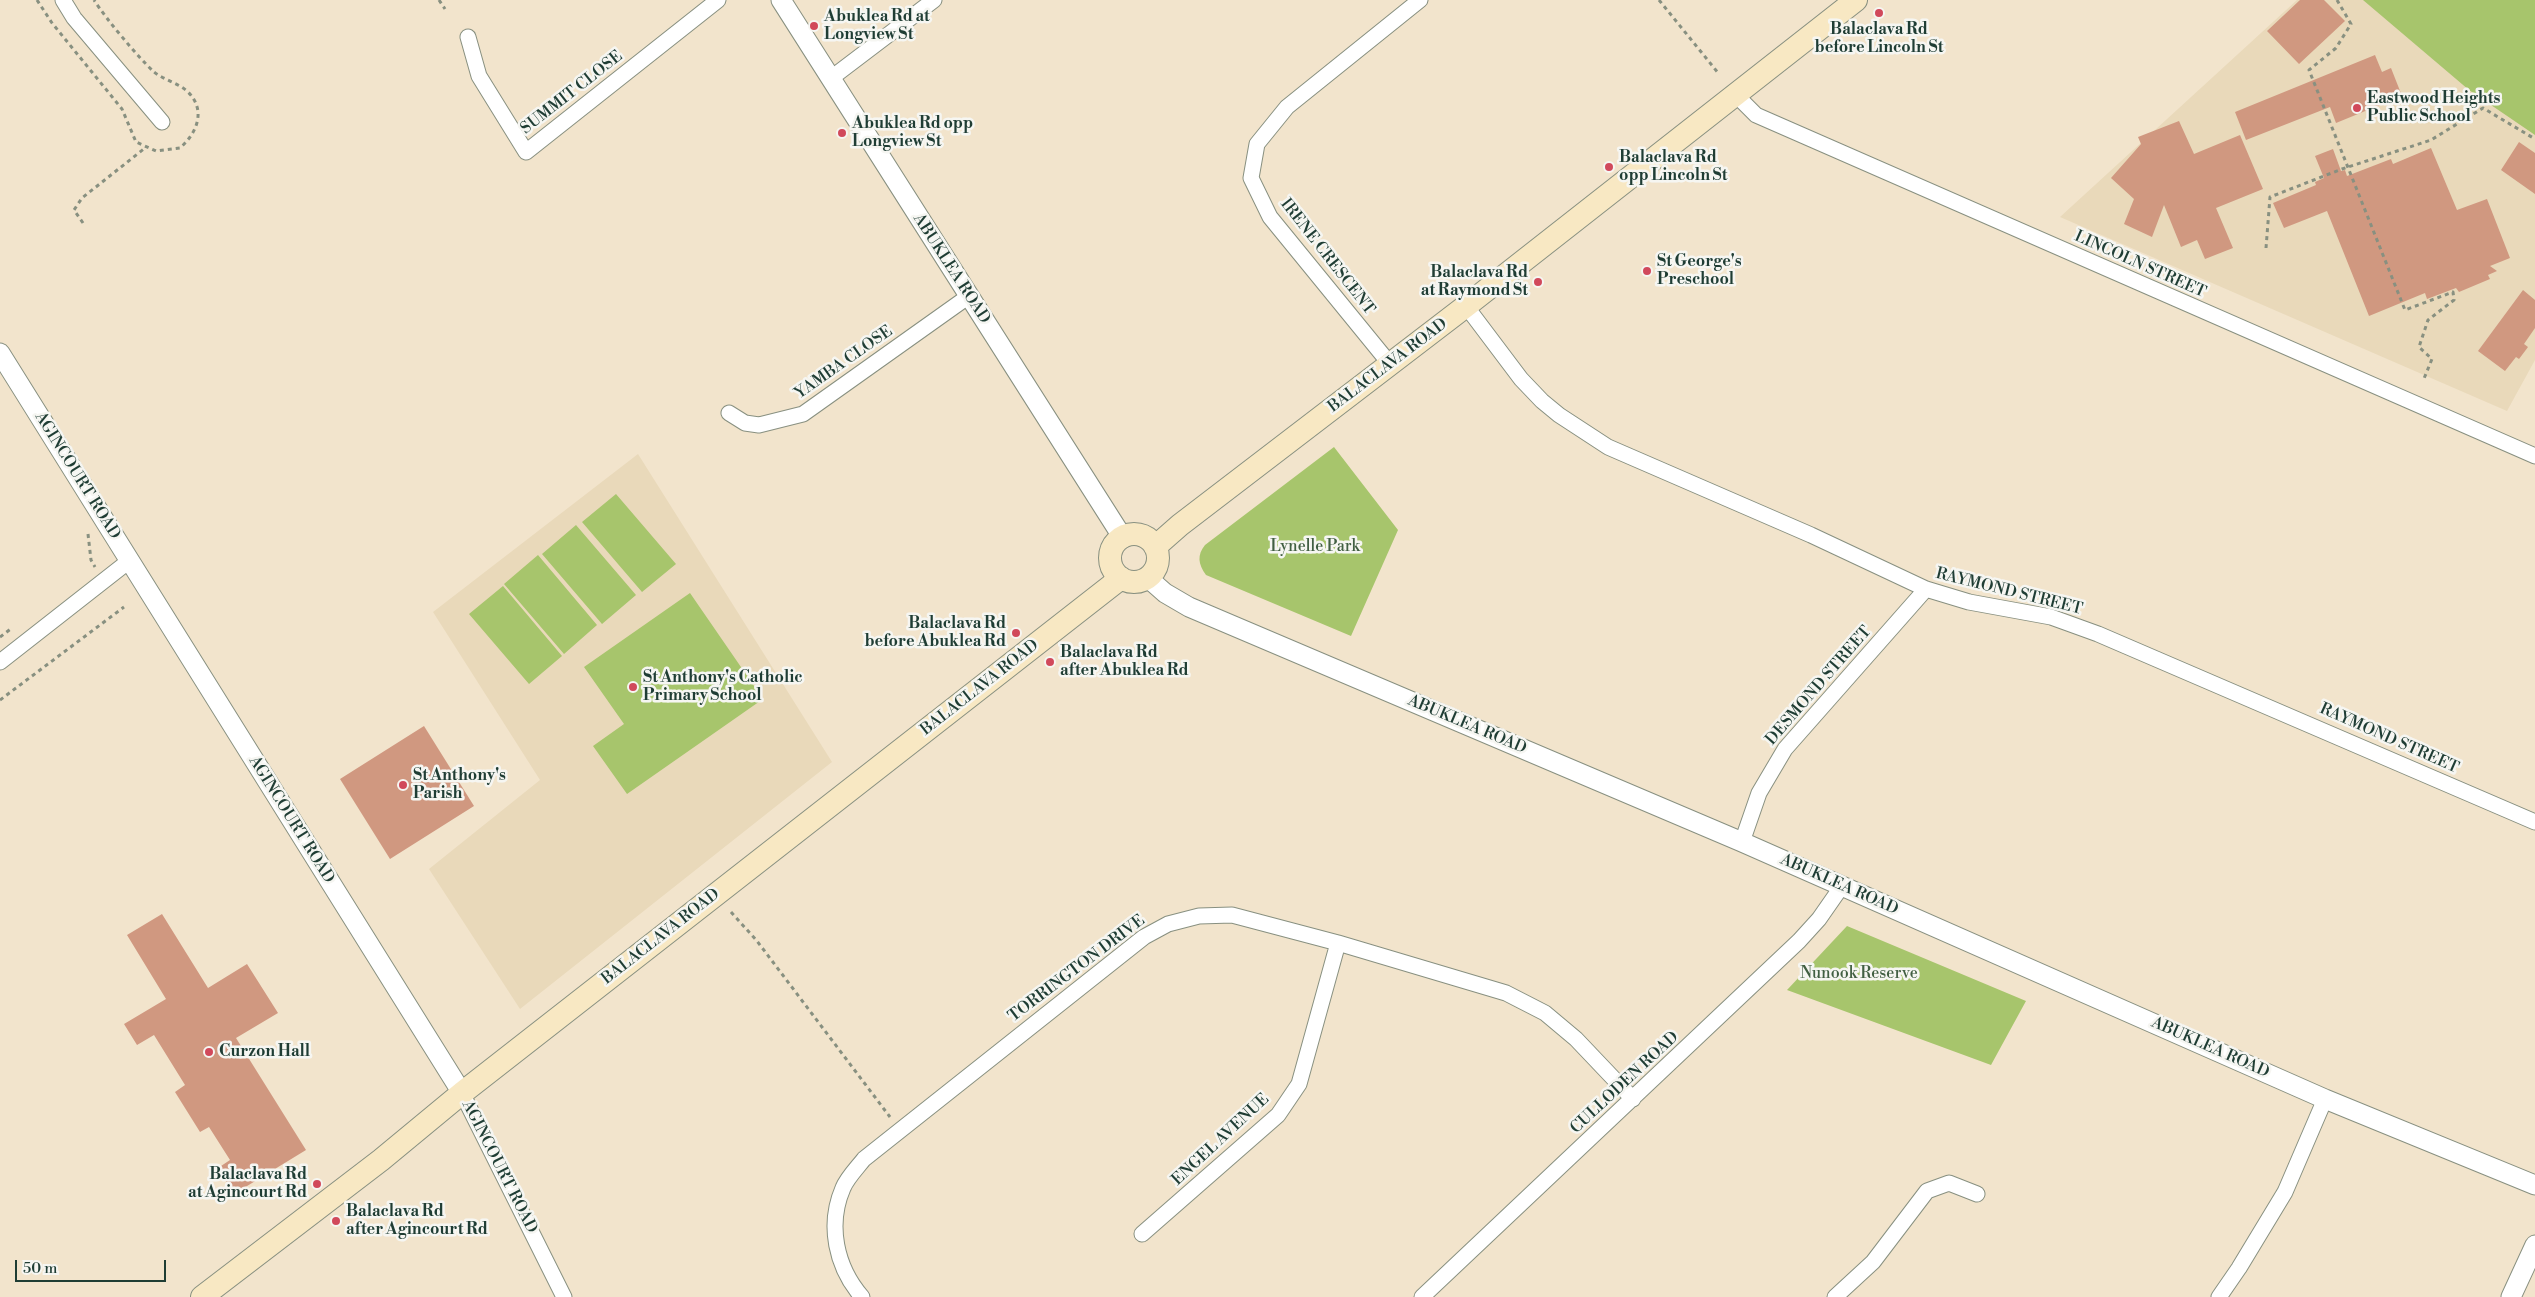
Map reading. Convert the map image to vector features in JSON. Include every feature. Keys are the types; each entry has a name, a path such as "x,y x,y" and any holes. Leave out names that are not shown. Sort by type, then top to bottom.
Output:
{"main road":[{"name":"BALACLAVA ROAD","path":"1155,547 1180,525 1737,96 1856,0"},
{"path":"1138,535 1146,537 1155,547 1157,565 1148,578 1137,582 1120,578 1111,565 1110,557 1116,542 1122,538 1138,535"},
{"name":"BALACLAVA ROAD","path":"202,1297 382,1160 462,1093 1120,578"}],"street":[{"path":"63,0 74,18 162,122"},
{"name":"SUMMIT CLOSE","path":"468,37 479,76 526,152 718,0"},
{"name":"ABUKLEA ROAD","path":"781,0 1122,538"},
{"path":"830,79 934,0"},
{"name":"IRENE CRESCENT","path":"1390,364 1270,217 1251,178 1258,144 1287,108 1420,0"},
{"name":"LINCOLN STREET","path":"1737,96 1756,115 2535,456"},
{"name":"YAMBA CLOSE","path":"729,414 745,423 758,425 803,414 969,296"},
{"name":"RAYMOND STREET","path":"1466,306 1521,379 1558,415 1608,447 1648,466 1811,535 1926,589 1969,602 2051,618 2098,634 2290,714 2535,822"},
{"name":"AGINCOURT ROAD","path":"0,353 462,1093 564,1297"},
{"path":"0,662 129,561"},
{"name":"ABUKLEA ROAD","path":"1148,578 1164,593 1189,607 1742,842 2325,1099 2535,1185"},
{"name":"DESMOND STREET","path":"1742,842 1759,792 1785,749 1926,589"},
{"name":"CULLODEN ROAD","path":"1422,1297 1799,941 1819,919 1842,886"},
{"name":"TORRINGTON DRIVE","path":"862,1297 844,1273 836,1249 836,1215 843,1187 864,1159 1144,937 1168,924 1199,916 1232,915 1506,993 1537,1009 1576,1039 1633,1099"},
{"name":"ENGEL AVENUE","path":"1142,1234 1278,1115 1299,1084 1338,944"},
{"path":"2218,1297 2239,1268 2285,1192 2325,1099"},
{"path":"1834,1297 1873,1262 1927,1191 1949,1183 1977,1194"},
{"path":"2510,1297 2535,1245"}],"path":[{"path":"37,0 52,23 122,109 136,142 145,148 168,151 180,148 197,129 198,115 188,92 153,71 94,0"},
{"path":"439,0 445,9"},
{"path":"1659,0 1719,74"},
{"path":"2337,0 2351,24 2336,48 2309,70 2405,310 2453,292 2454,300 2428,320 2420,347 2432,359 2423,381"},
{"path":"2266,248 2270,197 2431,140 2482,108 2535,139"},
{"path":"83,223 74,210 82,198 145,148"},
{"path":"88,568 91,560"},
{"path":"0,700 124,607"},
{"path":"0,637 14,626"},
{"path":"732,912 757,941 899,1130"}],"shaded area":[{"name":"Eastwood Heights Public School","path":"2297,0 2535,0 2535,360 2507,411 2060,217"},
{"name":"St Anthony's Catholic Primary School","path":"638,454 832,762 520,1009 429,869 540,780 433,612"}],"green space":[{"path":"2363,0 2535,0 2535,135 2469,90"},
{"name":"Lynelle Park","path":"1334,447 1398,530 1351,636 1206,575 1201,567 1200,560 1201,552 1205,545"},
{"path":"616,494 676,564 642,592 582,522"},
{"path":"576,525 636,595 602,624 542,554"},
{"path":"538,555 597,625 564,654 504,584"},
{"path":"503,586 562,656 529,684 469,614"},
{"path":"690,593 763,699 627,794 593,746 624,724 584,667"},
{"name":"Nunook Reserve","path":"1847,926 2026,1001 1991,1065 1787,990"}],"building":[{"path":"2300,0 2324,0 2345,21 2299,64 2267,31"},
{"path":"2375,55 2382,72 2391,68 2402,96 2336,123 2330,107 2246,140 2235,112"},
{"path":"2179,121 2194,154 2240,135 2263,189 2216,208 2233,248 2205,259 2197,240 2181,247 2164,205 2152,237 2124,224 2134,199 2111,178 2141,144 2138,137"},
{"path":"2519,142 2535,153 2535,194 2501,170"},
{"path":"2431,148 2457,210 2487,199 2510,258 2490,266 2497,271 2488,275 2490,279 2459,292 2456,288 2427,299 2425,293 2369,316 2327,211 2284,228 2273,203 2316,185 2315,182 2324,178 2315,156 2333,149 2341,171 2345,170 2347,176 2391,159 2393,164"},
{"path":"2523,290 2535,300 2535,328 2524,344 2528,347 2519,359 2516,357 2505,371 2478,351"},
{"path":"424,726 474,806 390,859 340,779"},
{"name":"Curzon Hall","path":"162,914 208,988 247,964 278,1013 236,1038 306,1150 234,1194 218,1168 230,1160 209,1127 200,1132 175,1092 185,1085 154,1035 137,1045 124,1024 166,999 127,935"}],"place":[{"name":"Balaclava Rd before Lincoln St","path":"1879,13"},
{"name":"Abuklea Rd at Longview St","path":"814,26"},
{"name":"Eastwood Heights Public School","path":"2357,108"},
{"name":"Abuklea Rd opp Longview St","path":"842,133"},
{"name":"Balaclava Rd opp Lincoln St","path":"1609,167"},
{"name":"St George's Preschool","path":"1647,271"},
{"name":"Balaclava Rd at Raymond St","path":"1538,282"},
{"name":"Balaclava Rd before Abuklea Rd","path":"1016,633"},
{"name":"Balaclava Rd after Abuklea Rd","path":"1050,662"},
{"name":"St Anthony's Catholic Primary School","path":"633,687"},
{"name":"St Anthony's Parish","path":"403,785"},
{"name":"Curzon Hall","path":"209,1052"},
{"name":"Balaclava Rd at Agincourt Rd","path":"317,1184"},
{"name":"Balaclava Rd after Agincourt Rd","path":"336,1221"}]}
